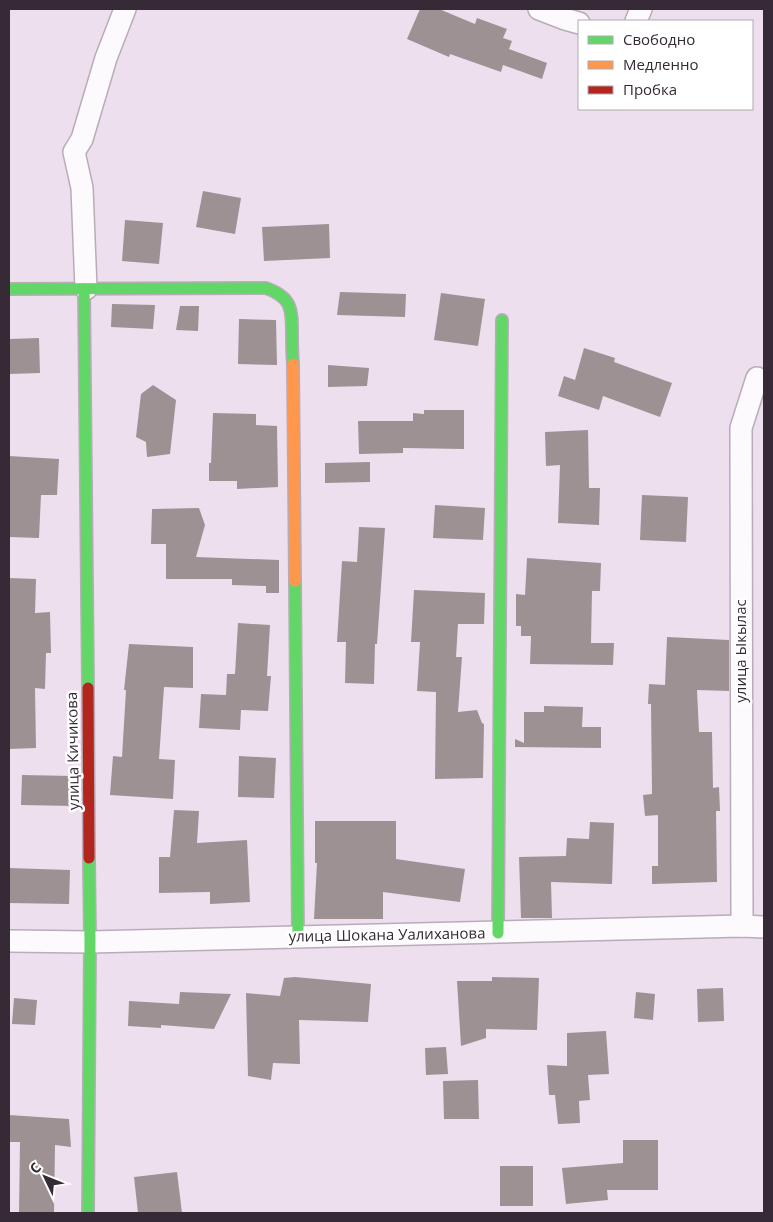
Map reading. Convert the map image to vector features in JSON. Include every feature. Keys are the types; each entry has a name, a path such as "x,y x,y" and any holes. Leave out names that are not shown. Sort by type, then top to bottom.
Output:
{"street":[{"path":"85,289 82,188 74,152 82,139 106,58 125,9"},
{"path":"539,9 578,23"},
{"path":"9,289 266,288 278,292 287,299 292,312 298,937"},
{"name":"улица Кичикова","path":"85,289 90,942 88,1213"},
{"path":"498,933 502,320"},
{"name":"улица Ыкылас","path":"742,926 741,428 757,378"},
{"name":"улица Шокана Уалиханова","path":"9,941 90,942 764,927"}],"building":[{"path":"420,9 439,9 475,24 477,18 507,29 503,38 512,41 509,49 547,63 542,79 503,65 501,72 450,54 449,57 407,39"},
{"path":"203,191 241,198 235,234 196,227"},
{"path":"125,220 163,223 159,264 122,261"},
{"path":"329,224 330,258 264,261 262,227"},
{"path":"340,292 406,294 405,317 337,315"},
{"path":"441,293 485,299 478,346 434,340"},
{"path":"112,304 155,305 153,329 111,327"},
{"path":"180,306 199,306 198,331 176,330"},
{"path":"239,319 276,320 277,365 238,364"},
{"path":"39,338 40,373 9,374 9,339"},
{"path":"584,348 615,358 614,362 672,383 660,417 603,396 599,410 558,396 564,376 575,380"},
{"path":"328,365 369,368 367,386 328,387"},
{"path":"153,385 176,400 170,454 147,457 146,442 136,437 141,394"},
{"path":"424,410 464,410 464,449 403,448 403,453 359,454 358,421 413,421 413,413 424,414"},
{"path":"213,413 256,414 256,425 277,426 278,487 237,489 237,481 209,481"},
{"path":"588,430 589,488 600,488 599,525 558,523 560,465 546,466 545,432"},
{"path":"9,456 59,459 57,495 41,495 39,538 9,537"},
{"path":"370,462 370,482 325,483 325,463"},
{"path":"642,495 688,497 686,542 640,540"},
{"path":"435,505 485,508 483,540 433,538"},
{"path":"199,508 205,525 196,557 279,560 279,593 266,593 266,586 232,585 232,579 166,579 166,544 151,544 152,509"},
{"path":"359,527 385,528 377,644 375,644 374,684 345,683 346,642 337,642 342,561 357,562"},
{"path":"527,558 601,563 600,591 592,591 591,643 614,643 613,665 530,664 531,636 521,636 521,626 516,626 516,594 525,595"},
{"path":"9,578 36,579 35,613 50,612 51,653 46,653 45,689 35,688 36,748 9,749"},
{"path":"414,590 485,593 484,624 458,624 456,657 462,657 458,712 477,710 484,724 483,778 435,779 436,692 417,691 420,642 411,642"},
{"path":"238,623 270,625 267,676 271,676 268,711 241,710 240,730 199,728 201,694 226,695 227,674 235,674"},
{"path":"667,637 729,640 729,691 697,690 699,732 712,732 713,788 719,787 720,811 716,811 717,882 652,884 652,866 658,866 658,815 645,816 643,795 652,794 651,704 648,704 649,684 665,685"},
{"path":"129,644 193,647 193,688 164,687 159,759 175,760 173,799 110,795 113,756 122,757 126,690 124,690"},
{"path":"544,706 583,707 582,727 601,727 601,748 515,747 515,739 524,743 524,712 544,712"},
{"path":"239,756 276,758 274,798 238,797"},
{"path":"22,775 73,776 73,806 21,805"},
{"path":"174,810 199,811 197,843 247,840 250,902 210,904 210,892 159,893 159,857 170,857"},
{"path":"315,821 396,821 396,859 465,869 460,902 383,892 383,919 314,919 317,863 315,863"},
{"path":"590,822 614,823 612,884 551,882 552,918 521,918 519,857 566,856 567,838 589,839"},
{"path":"9,868 70,870 69,904 9,903"},
{"path":"295,977 371,984 368,1022 299,1020 300,1064 273,1063 271,1080 248,1076 246,993 280,996 284,978"},
{"path":"492,977 539,978 537,1030 486,1029 486,1038 461,1046 457,981 492,981"},
{"path":"723,988 724,1021 698,1022 697,989"},
{"path":"180,992 231,994 214,1029 161,1025 161,1028 128,1026 129,1001 179,1004"},
{"path":"636,992 655,994 653,1020 634,1018"},
{"path":"14,998 37,1000 35,1025 12,1024"},
{"path":"606,1031 609,1074 588,1075 590,1100 579,1101 580,1123 558,1124 555,1095 549,1095 547,1065 567,1066 567,1033"},
{"path":"446,1047 448,1074 426,1075 425,1048"},
{"path":"478,1080 479,1119 444,1119 443,1081"},
{"path":"9,1115 69,1119 71,1147 55,1145 54,1213 19,1213 20,1142 9,1142"},
{"path":"623,1140 658,1140 658,1190 607,1190 608,1200 566,1204 562,1168 623,1163"},
{"path":"500,1166 533,1166 533,1206 500,1206"},
{"path":"177,1172 182,1213 138,1213 134,1177"}],"traffic: fast":[{"path":"9,289 266,288 281,295 288,304 292,324 293,364"},
{"path":"84,289 88,688"},
{"path":"498,933 502,320"},
{"path":"295,581 298,937"},
{"path":"88,1213 89,858"}],"traffic: slow":[{"path":"293,364 295,581"}],"traffic: jam":[{"path":"88,688 89,858"}]}
